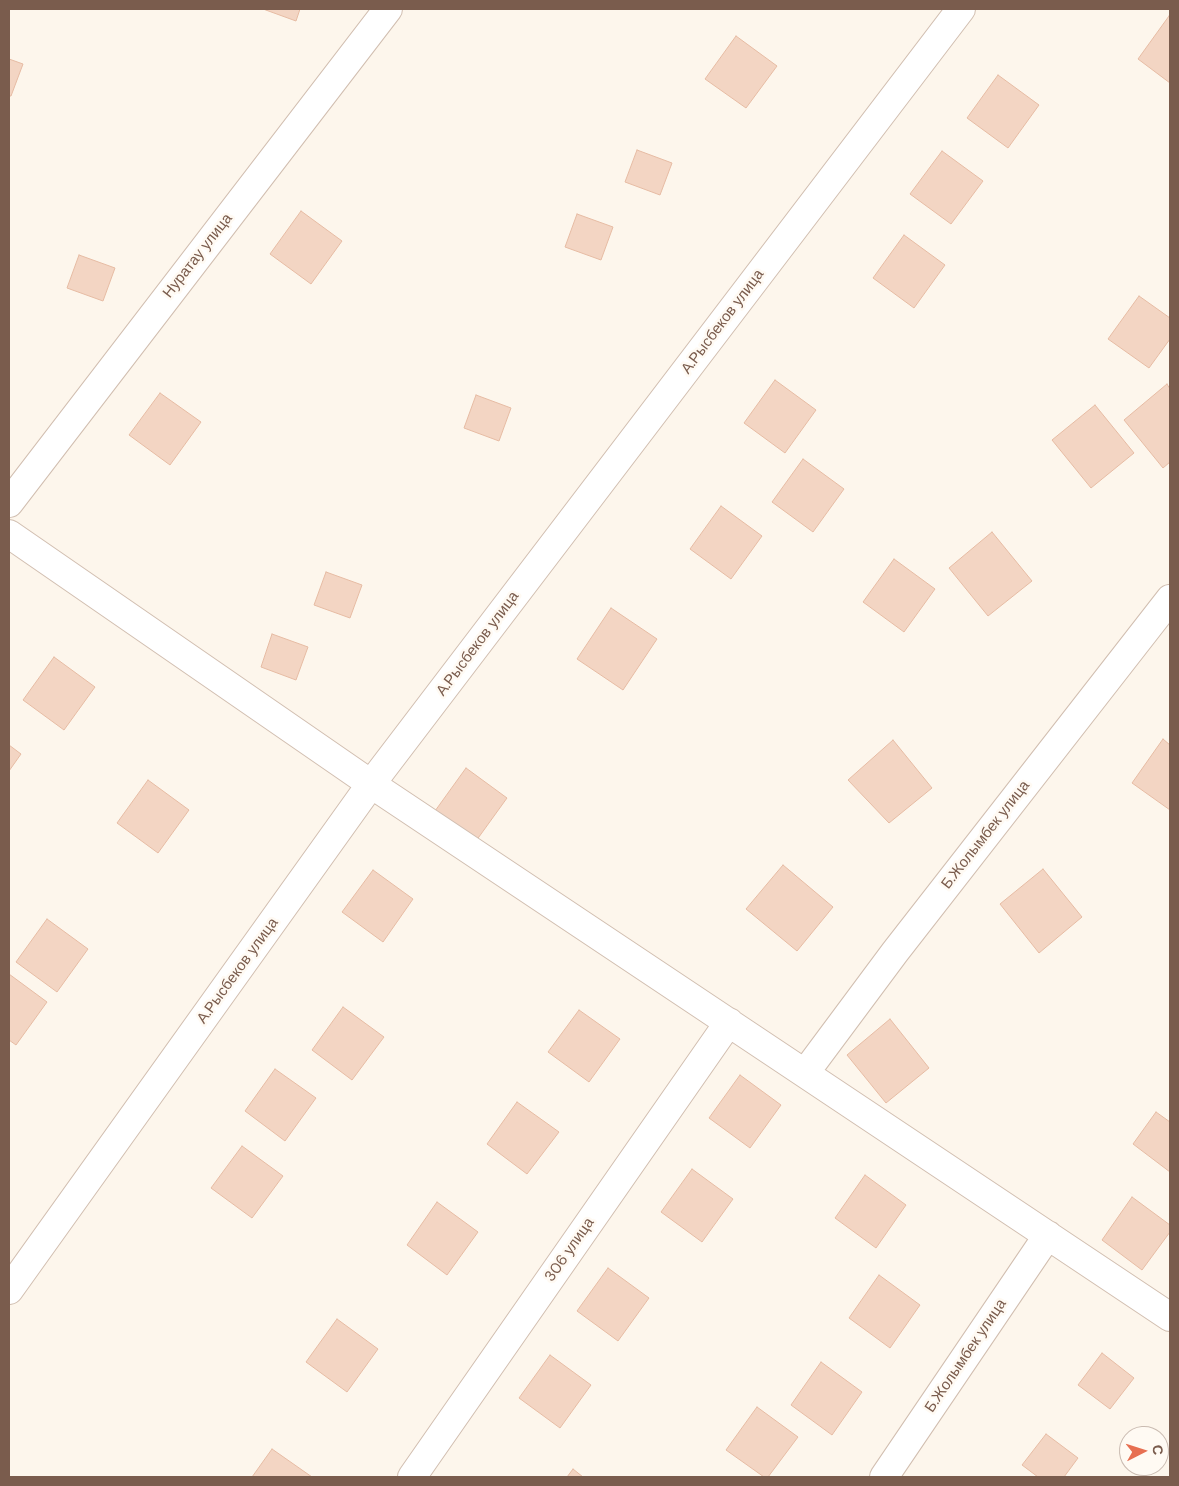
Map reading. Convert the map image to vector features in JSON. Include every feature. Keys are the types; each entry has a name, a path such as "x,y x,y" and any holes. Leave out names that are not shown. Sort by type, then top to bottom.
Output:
{"street":[{"name":"Нуратау улица","path":"9,503 388,9"},
{"name":"А.Рысбеков улица","path":"9,1290 371,784 961,9"},
{"path":"9,534 371,784 1170,1317"},
{"name":"Б.Жолымбек улица","path":"805,1073 895,952 1170,600"},
{"name":"306 улица","path":"412,1477 728,1022"},
{"name":"Б.Жолымбек улица","path":"884,1477 1048,1235"}],"building":[{"path":"263,9 300,9 296,21"},
{"path":"1170,17 1170,83 1138,59"},
{"path":"736,36 777,66 746,108 705,79"},
{"path":"9,59 23,64 11,96 9,96"},
{"path":"998,75 1039,105 1008,148 967,118"},
{"path":"637,150 672,163 660,195 625,182"},
{"path":"942,151 983,181 951,224 910,194"},
{"path":"301,211 342,241 311,284 270,254"},
{"path":"577,214 613,227 601,260 565,247"},
{"path":"904,235 945,265 914,308 873,278"},
{"path":"79,255 115,268 103,301 67,288"},
{"path":"1139,296 1170,318 1170,339 1149,368 1108,339"},
{"path":"775,380 816,410 785,453 744,423"},
{"path":"1167,384 1170,389 1170,462 1163,468 1124,420"},
{"path":"160,393 201,422 170,465 129,435"},
{"path":"476,395 511,408 499,441 464,428"},
{"path":"1095,405 1134,453 1091,488 1052,440"},
{"path":"803,459 844,489 813,532 772,502"},
{"path":"721,506 762,536 731,579 690,549"},
{"path":"992,532 1032,581 988,616 949,568"},
{"path":"894,559 935,589 904,632 863,602"},
{"path":"326,572 362,585 350,618 314,605"},
{"path":"611,608 657,639 623,690 577,659"},
{"path":"272,634 308,647 296,680 261,667"},
{"path":"54,657 95,687 64,730 23,700"},
{"path":"1163,739 1170,745 1170,810 1132,783"},
{"path":"893,740 932,788 889,823 848,780"},
{"path":"9,745 21,754 9,771"},
{"path":"466,768 507,798 476,841 435,811"},
{"path":"148,780 189,810 158,853 117,823"},
{"path":"783,865 833,907 797,951 746,909"},
{"path":"1043,869 1082,917 1039,953 1000,904"},
{"path":"373,870 413,899 383,942 342,912"},
{"path":"47,919 88,949 57,992 16,962"},
{"path":"9,974 47,1002 16,1045 9,1040"},
{"path":"343,1007 384,1037 352,1080 312,1050"},
{"path":"579,1010 620,1039 589,1082 548,1052"},
{"path":"890,1019 929,1068 886,1103 847,1055"},
{"path":"275,1069 316,1098 285,1141 245,1111"},
{"path":"740,1075 781,1105 750,1148 709,1118"},
{"path":"517,1102 559,1132 527,1174 487,1144"},
{"path":"1156,1112 1170,1122 1170,1172 1133,1144"},
{"path":"242,1146 283,1176 252,1218 211,1188"},
{"path":"692,1169 733,1199 702,1242 661,1212"},
{"path":"865,1175 906,1205 876,1248 835,1218"},
{"path":"1132,1197 1170,1225 1170,1232 1142,1270 1102,1240"},
{"path":"437,1202 478,1232 447,1275 407,1245"},
{"path":"608,1268 649,1298 618,1341 577,1311"},
{"path":"879,1275 920,1305 890,1348 849,1318"},
{"path":"337,1319 378,1349 347,1392 306,1362"},
{"path":"1102,1353 1134,1378 1110,1409 1078,1385"},
{"path":"550,1355 591,1385 560,1428 519,1398"},
{"path":"821,1362 862,1392 832,1435 791,1405"},
{"path":"757,1407 798,1437 768,1477 764,1477 726,1450"},
{"path":"1046,1434 1078,1458 1064,1477 1038,1477 1022,1465"},
{"path":"272,1449 312,1477 252,1477"},
{"path":"573,1469 583,1477 567,1477"}]}
